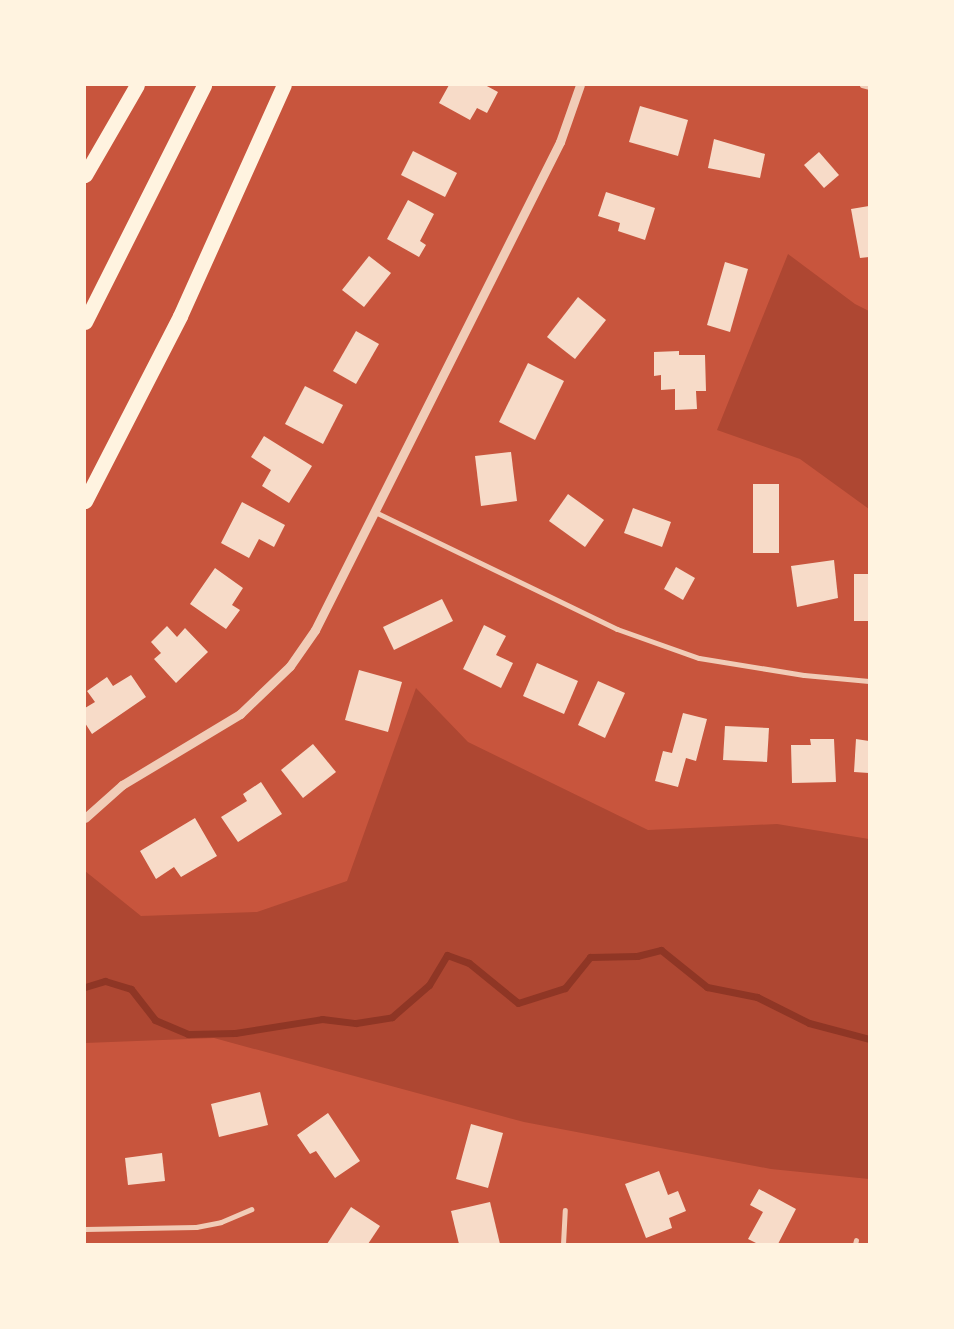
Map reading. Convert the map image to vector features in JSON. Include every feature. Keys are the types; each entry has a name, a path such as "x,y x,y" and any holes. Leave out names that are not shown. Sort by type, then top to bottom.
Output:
{"highway":[{"path":"85,175 137,85"},
{"path":"85,322 204,85"},
{"path":"85,501 130,417 180,316 284,85"},
{"path":"85,484 130,417"}],"street":[{"path":"85,818 122,785 240,714 290,666 314,630 560,142 580,85"},
{"path":"862,85 869,87"},
{"path":"373,511 617,629 698,658 804,675 869,681"},
{"path":"85,1229 196,1227 221,1222 252,1209"},
{"path":"563,1244 566,1210"}],"shaded area":[{"path":"788,254 855,304 869,311 869,509 800,459 717,430"},
{"path":"416,688 468,742 648,830 777,824 869,839 869,1179 771,1169 524,1122 214,1038 85,1043 85,871 141,916 257,912 347,881"}],"building":[{"path":"449,85 485,85 498,92 487,113 477,108 470,120 439,103"},
{"path":"640,106 688,120 678,156 629,142"},
{"path":"714,139 765,154 760,178 708,168"},
{"path":"413,151 457,173 445,197 401,175"},
{"path":"819,152 839,175 824,188 804,165"},
{"path":"606,192 655,208 645,240 618,231 620,223 598,216"},
{"path":"408,200 434,214 420,241 426,245 419,257 387,239"},
{"path":"869,206 869,257 860,258 851,209"},
{"path":"369,256 391,273 364,307 342,290"},
{"path":"725,262 748,269 730,332 707,325"},
{"path":"578,297 606,320 575,359 547,337"},
{"path":"356,331 379,344 356,384 333,371"},
{"path":"679,351 679,355 705,355 706,391 696,391 697,409 675,410 675,389 661,390 661,375 654,376 654,352"},
{"path":"528,363 564,381 535,440 499,422"},
{"path":"305,386 343,405 323,444 285,424"},
{"path":"264,436 312,466 289,503 262,486 271,470 251,457"},
{"path":"511,452 517,501 481,506 475,456"},
{"path":"753,484 779,484 779,553 753,553"},
{"path":"568,494 604,520 585,547 549,521"},
{"path":"242,502 285,525 274,547 259,539 249,558 221,543"},
{"path":"633,508 671,522 662,547 624,533"},
{"path":"834,560 838,598 797,607 791,566"},
{"path":"676,567 695,578 683,600 664,589"},
{"path":"215,568 243,588 232,605 240,610 226,629 190,604"},
{"path":"854,574 869,574 869,621 854,621"},
{"path":"442,599 453,621 394,650 383,627"},
{"path":"484,625 506,636 496,655 513,663 501,688 463,669"},
{"path":"167,626 177,637 185,628 208,652 176,683 154,659 161,653 151,642"},
{"path":"537,663 578,681 564,714 523,696"},
{"path":"359,670 402,682 388,732 345,720"},
{"path":"131,675 146,697 92,734 85,723 85,708 95,702 87,691 107,677 113,686"},
{"path":"598,681 625,693 605,738 578,725"},
{"path":"683,713 707,719 696,761 686,758 678,787 655,781 663,751 672,753"},
{"path":"725,726 769,728 767,762 723,760"},
{"path":"810,739 834,739 836,782 792,783 791,745 811,745"},
{"path":"856,739 869,741 869,773 854,772"},
{"path":"313,744 336,772 303,798 281,770"},
{"path":"261,782 282,814 238,842 221,817 247,801 243,794"},
{"path":"195,818 217,856 181,877 174,867 156,879 140,851"},
{"path":"260,1092 268,1125 219,1137 211,1104"},
{"path":"328,1113 360,1161 335,1178 316,1151 310,1154 297,1135"},
{"path":"471,1124 503,1133 488,1188 456,1179"},
{"path":"162,1153 165,1181 128,1185 125,1158"},
{"path":"659,1171 668,1195 678,1191 686,1211 669,1218 672,1228 646,1238 625,1184"},
{"path":"759,1189 796,1209 778,1244 758,1244 748,1239 763,1212 750,1205"},
{"path":"490,1202 500,1244 459,1244 451,1211"},
{"path":"351,1207 380,1226 368,1244 327,1244"}],"waterway":[{"path":"85,987 105,981 131,989 155,1020 188,1034 235,1033 322,1019 356,1023 392,1017 429,985 447,955 469,963 518,1003 565,988 590,957 637,956 661,950 707,987 757,997 809,1023 869,1039"}]}
